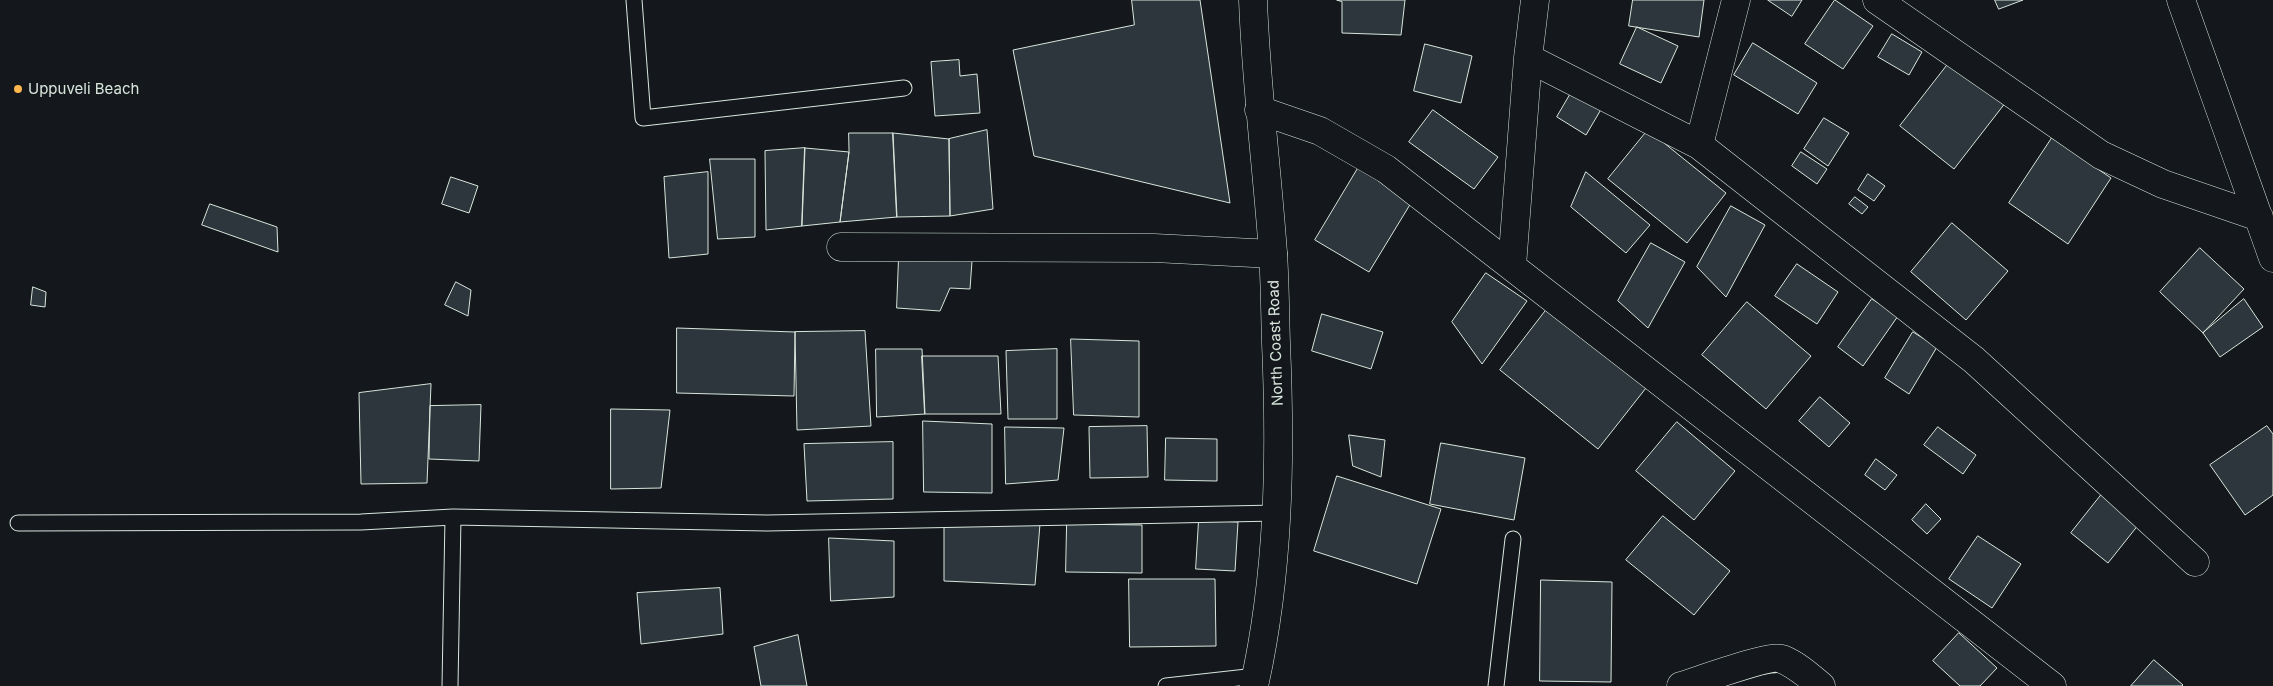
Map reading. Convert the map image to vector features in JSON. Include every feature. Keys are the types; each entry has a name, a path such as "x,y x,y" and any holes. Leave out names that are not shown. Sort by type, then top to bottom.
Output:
{"street":[{"name":"North Coast Road","path":"1253,0 1259,110 1273,254 1279,411 1277,512 1266,634 1255,681"},
{"path":"1512,266 1528,58 1535,0"},
{"path":"1698,145 1736,0"},
{"path":"1878,0 2102,155 2163,184 2259,217"},
{"path":"2181,0 2273,258"},
{"path":"1528,58 1698,145 1974,360 2195,562"},
{"path":"1259,110 1320,131 1386,169 2052,686"},
{"path":"841,247 1154,248 1273,254"},
{"path":"1681,686 1762,661 1780,658 1799,669 1821,686"}],"lane":[{"path":"634,0 643,118 904,88"},
{"path":"18,523 361,522 453,517 767,523 1277,512"},
{"path":"450,686 453,517"},
{"path":"1496,686 1513,538"},
{"path":"1166,686 1255,681"}],"building":[{"path":"1132,0 1200,0 1230,203 1034,156 1013,50 1134,25"},
{"path":"1337,0 1405,0 1401,35 1342,33 1342,2"},
{"path":"1633,0 1704,0 1699,37 1629,26"},
{"path":"1768,0 1802,0 1792,16"},
{"path":"1835,0 1873,26 1843,69 1805,44"},
{"path":"1995,0 2023,0 1999,9"},
{"path":"1637,27 1678,46 1661,83 1620,64"},
{"path":"1892,34 1922,52 1909,75 1878,57"},
{"path":"1753,43 1817,83 1798,114 1734,75"},
{"path":"1425,44 1472,56 1461,103 1414,91"},
{"path":"1952,59 2006,102 1954,169 1900,126"},
{"path":"959,60 960,76 977,74 980,113 935,116 931,62"},
{"path":"1574,88 1603,106 1586,135 1557,117"},
{"path":"1433,110 1498,157 1474,189 1409,142"},
{"path":"1824,118 1849,133 1828,166 1804,149"},
{"path":"987,130 993,209 950,216 949,139"},
{"path":"1648,130 1726,193 1687,243 1608,179"},
{"path":"849,133 893,133 897,217 840,222 849,152"},
{"path":"893,133 949,139 950,216 897,217"},
{"path":"2052,138 2111,178 2068,244 2009,203"},
{"path":"805,148 802,226 766,230 765,151"},
{"path":"805,148 849,152 840,222 802,226"},
{"path":"1801,152 1827,169 1817,184 1792,166"},
{"path":"710,159 755,159 755,237 718,239"},
{"path":"1360,165 1414,198 1369,272 1315,240"},
{"path":"708,172 708,254 669,258 664,177"},
{"path":"1586,172 1650,225 1626,253 1571,207"},
{"path":"1868,174 1885,186 1874,201 1858,190"},
{"path":"451,177 478,186 469,213 442,204"},
{"path":"1855,197 1868,207 1862,214 1849,204"},
{"path":"210,204 277,227 278,252 202,225"},
{"path":"1731,206 1765,225 1726,297 1697,267"},
{"path":"1952,223 2008,271 1966,320 1911,272"},
{"path":"1651,243 1685,262 1648,328 1618,301"},
{"path":"2200,248 2244,289 2203,333 2160,292"},
{"path":"899,257 972,261 970,289 950,288 940,311 897,308"},
{"path":"1797,264 1838,292 1817,324 1775,296"},
{"path":"1486,273 1527,301 1482,364 1452,322"},
{"path":"456,282 471,290 468,316 445,305"},
{"path":"33,287 46,292 45,307 31,305"},
{"path":"1872,299 1898,316 1863,366 1838,347"},
{"path":"2244,299 2263,327 2220,357 2203,333"},
{"path":"1747,302 1811,356 1766,409 1702,355"},
{"path":"1547,309 1646,388 1598,449 1500,370"},
{"path":"1322,314 1383,332 1371,369 1312,351"},
{"path":"677,328 795,332 794,396 677,393"},
{"path":"865,331 871,426 797,430 795,332"},
{"path":"1913,332 1937,347 1909,394 1885,378"},
{"path":"1071,339 1139,341 1139,417 1074,415"},
{"path":"876,349 922,349 925,414 877,417"},
{"path":"1057,349 1057,419 1008,419 1006,351"},
{"path":"922,356 998,356 1001,414 925,414"},
{"path":"431,384 427,483 361,484 359,393"},
{"path":"1820,397 1850,423 1829,447 1799,421"},
{"path":"481,405 479,461 429,459 430,406"},
{"path":"611,409 670,410 661,488 611,489"},
{"path":"923,421 992,424 992,493 924,492"},
{"path":"1677,422 1735,471 1694,520 1636,471"},
{"path":"1147,426 1148,477 1090,478 1089,427"},
{"path":"2267,426 2273,434 2273,495 2245,515 2210,465"},
{"path":"1005,427 1064,428 1058,480 1006,484"},
{"path":"1938,427 1976,455 1963,474 1924,445"},
{"path":"1349,435 1385,440 1381,477 1353,466"},
{"path":"1166,438 1217,439 1217,481 1165,480"},
{"path":"893,442 893,499 807,501 804,444"},
{"path":"1441,443 1525,458 1514,520 1430,504"},
{"path":"1876,459 1897,475 1885,490 1865,475"},
{"path":"1337,476 1441,509 1417,584 1314,551"},
{"path":"2102,494 2139,524 2108,563 2071,533"},
{"path":"1926,504 1941,519 1927,534 1912,520"},
{"path":"1663,516 1730,571 1694,615 1626,560"},
{"path":"1199,520 1238,522 1235,571 1196,569"},
{"path":"1040,524 1035,585 944,581 944,526"},
{"path":"1067,524 1142,525 1142,573 1066,572"},
{"path":"1978,536 2021,564 1992,608 1949,579"},
{"path":"829,538 894,541 894,597 831,601"},
{"path":"1129,579 1215,579 1216,646 1130,647"},
{"path":"1541,580 1612,582 1611,682 1540,681"},
{"path":"720,588 723,634 641,644 637,593"},
{"path":"1959,633 1997,668 1980,686 1960,686 1933,661"},
{"path":"798,635 807,686 761,686 754,647"},
{"path":"2154,660 2183,685 2131,686"}],"place":[{"name":"Uppuveli Beach","path":"18,89"}]}
